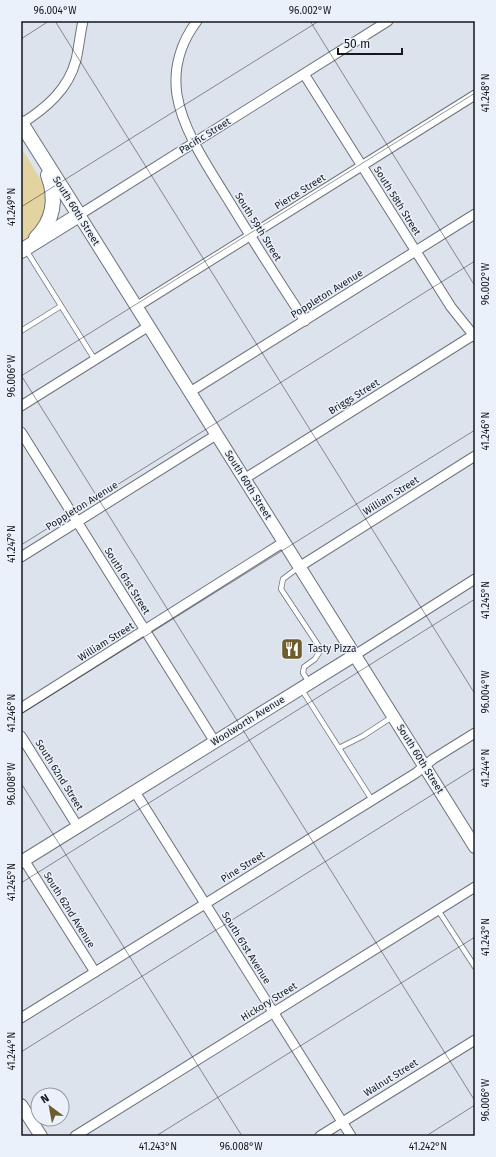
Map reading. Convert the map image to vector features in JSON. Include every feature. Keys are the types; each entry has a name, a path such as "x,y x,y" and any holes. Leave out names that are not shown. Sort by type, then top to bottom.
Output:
{"main road":[{"name":"South 60th Street","path":"21,123 475,847"},
{"path":"23,250 46,227 54,204 52,185 39,152"},
{"name":"Pacific Street","path":"23,250 79,215"},
{"name":"Woolworth Avenue","path":"23,861 355,655"},
{"path":"21,1105 41,1136"}],"street":[{"path":"21,123 52,102 68,82 77,58 83,21"},
{"name":"South 59th Street","path":"197,21 188,34 181,49 176,77 179,102 203,159 250,236 305,321"},
{"name":"Pacific Street","path":"79,215 388,21"},
{"name":"South 58th Street","path":"304,74 451,307 474,336"},
{"name":"Pierce Street","path":"136,307 475,95"},
{"name":"Poppleton Avenue","path":"190,392 475,214"},
{"path":"21,406 149,326"},
{"name":"Briggs Street","path":"244,479 474,336"},
{"name":"South 61st Street","path":"21,432 215,742"},
{"name":"Poppleton Avenue","path":"21,557 216,435"},
{"name":"William Street","path":"299,567 475,456"},
{"name":"William Street","path":"21,708 284,542"},
{"name":"Woolworth Avenue","path":"355,655 475,579"},
{"name":"Pine Street","path":"21,1018 372,800 475,732"},
{"name":"South 62nd Street","path":"21,736 78,827"},
{"name":"South 61st Avenue","path":"135,792 351,1136"},
{"name":"South 62nd Avenue","path":"23,861 95,972"},
{"name":"Hickory Street","path":"75,1136 475,887"},
{"name":"Walnut Street","path":"320,1136 475,1040"}],"lane":[{"path":"23,250 95,360"},
{"path":"21,330 61,306"},
{"path":"299,567 283,579 280,589 318,645 320,651 315,659 304,667 303,673 305,686 339,748 372,800"},
{"path":"339,748 363,736 393,716"},
{"path":"438,910 475,967"}],"shaded area":[{"path":"22,149 46,188 49,206 34,235 21,244"}],"place":[{"name":"Tasty Pizza","path":"292,649"}]}
